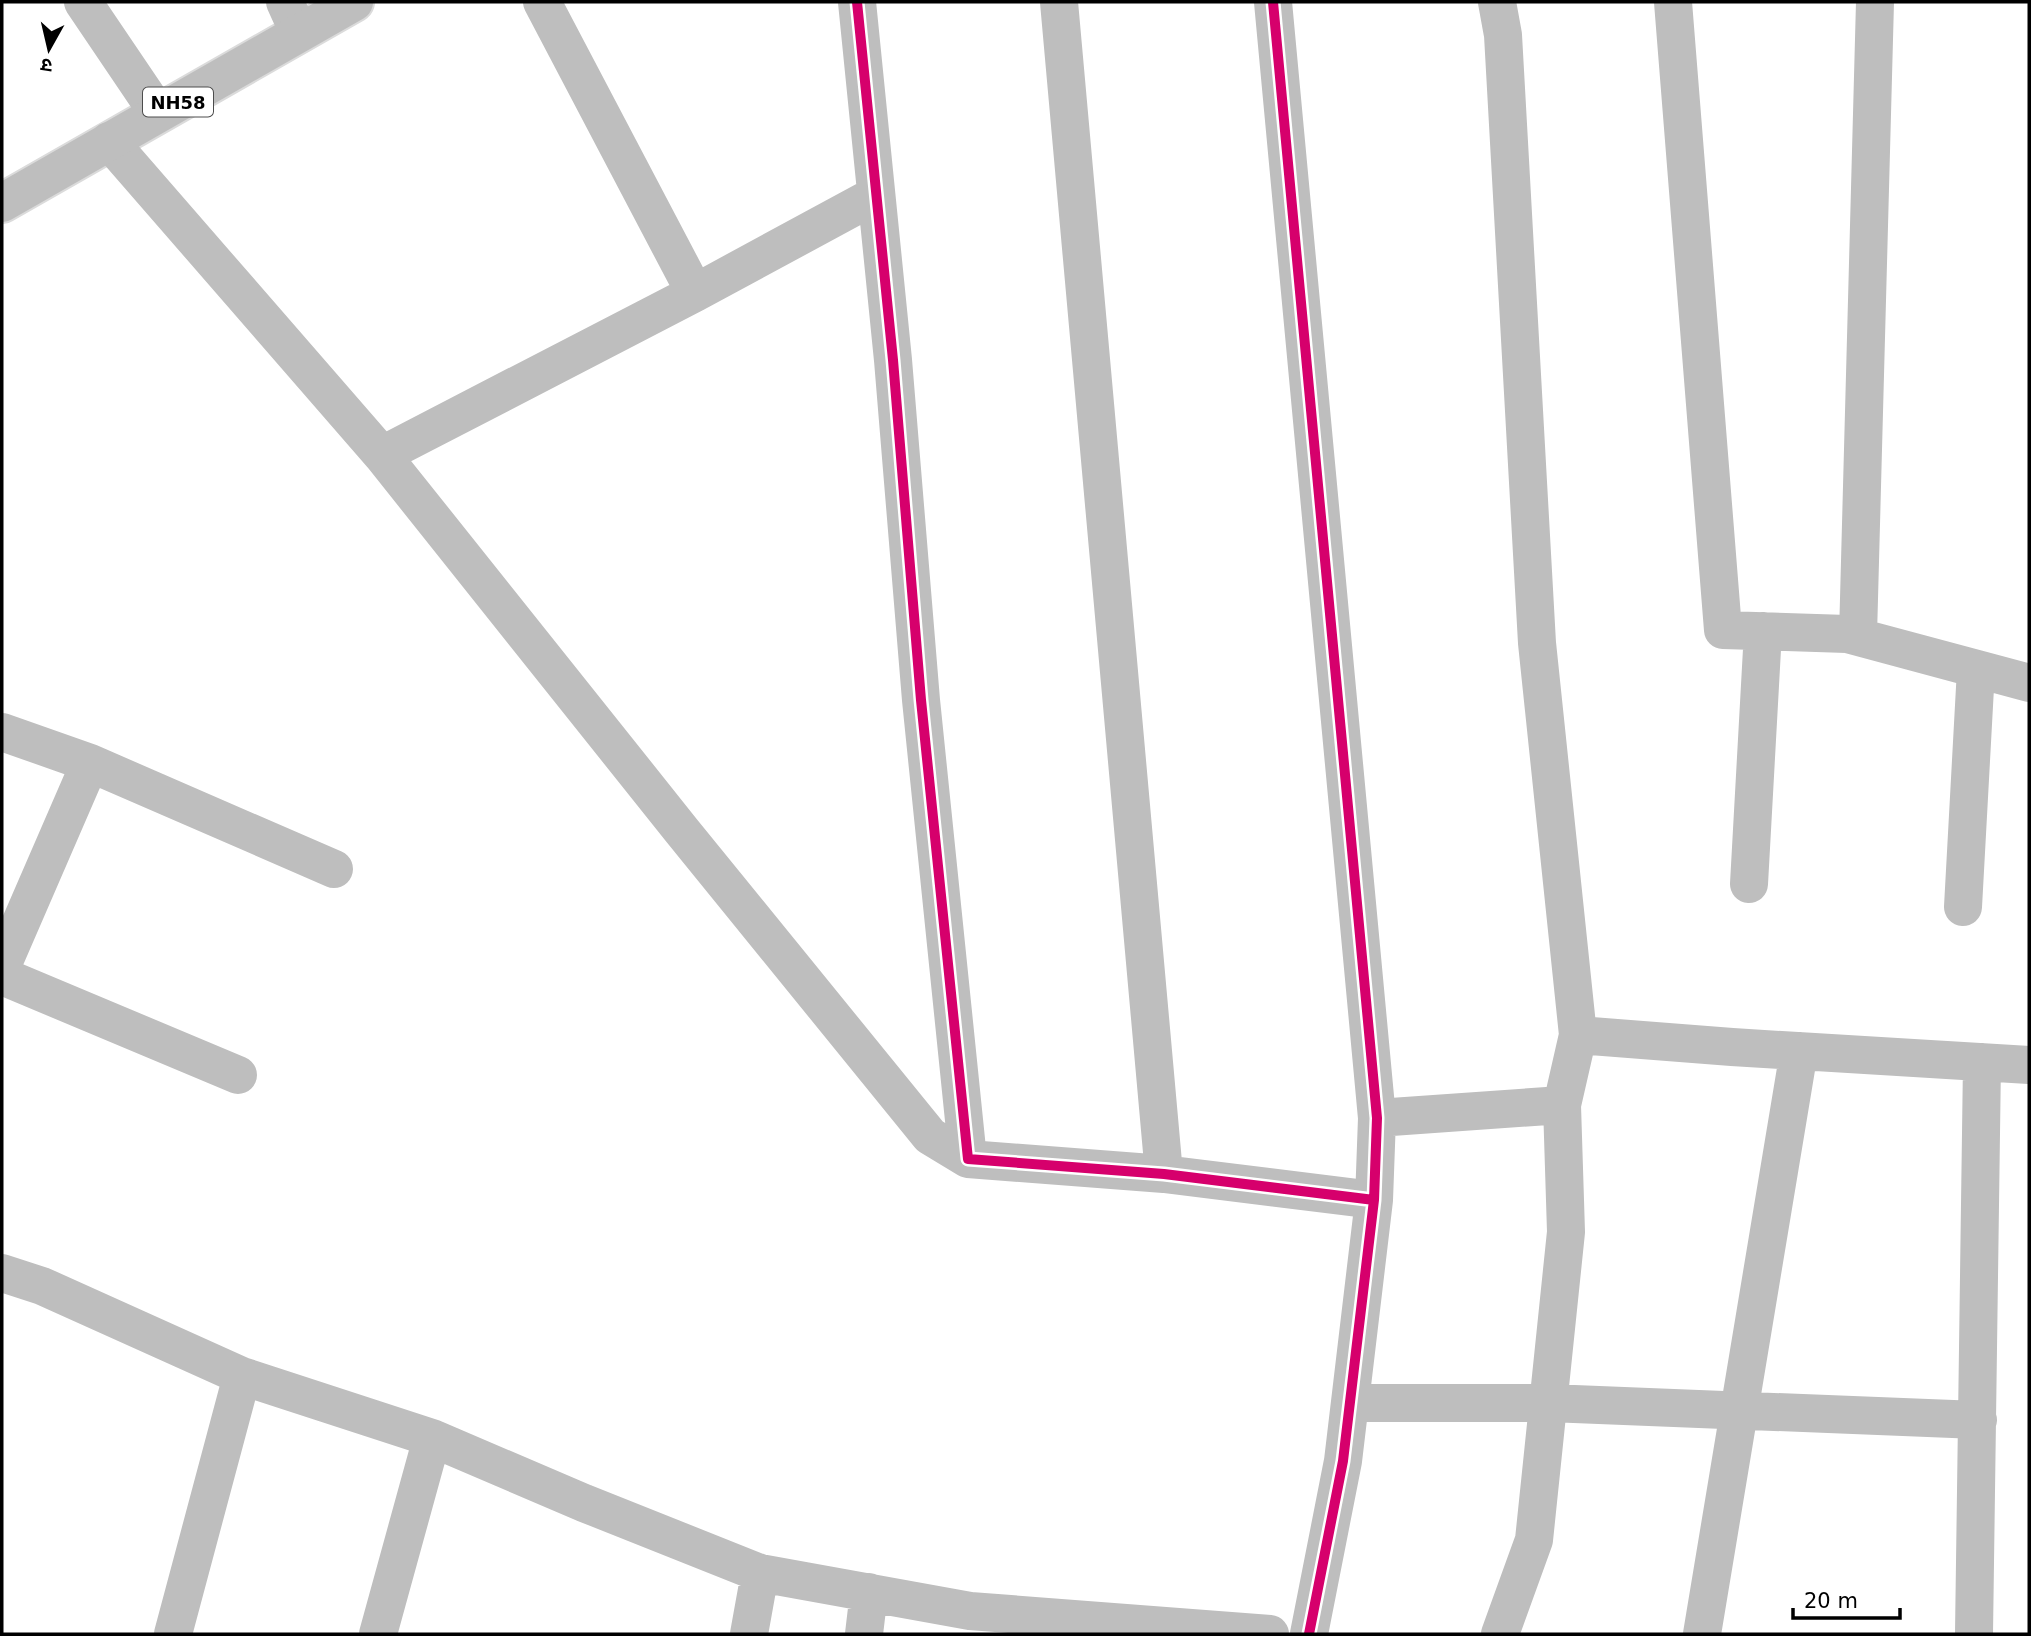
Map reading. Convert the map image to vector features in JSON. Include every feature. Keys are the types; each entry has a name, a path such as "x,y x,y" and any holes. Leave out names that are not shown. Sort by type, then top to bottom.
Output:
{"main road":[{"path":"83,2 158,113"},
{"name":"NH58","path":"2,203 158,113 292,17 354,2"},
{"path":"542,2 695,293"},
{"path":"857,2 893,360 921,700 968,1160"},
{"path":"1059,2 1164,1174"},
{"path":"1273,2 1377,1118 1374,1200 1343,1461 1309,1634"},
{"path":"1497,2 1503,35 1537,643 1578,1035 1562,1105 1566,1232 1534,1540 1500,1634"},
{"path":"1673,2 1723,630 1847,634 2029,683"},
{"path":"1858,636 1875,2"},
{"path":"109,141 382,455 930,1136 968,1160 1164,1174 1374,1200"},
{"path":"382,455 695,293 876,195"},
{"path":"1749,884 1763,631"},
{"path":"1963,907 1976,668"},
{"path":"2,732 90,763 334,869"},
{"path":"2,966 90,763"},
{"path":"2,976 237,1075"},
{"path":"1578,1035 2029,1065"},
{"path":"1702,1634 1799,1051"},
{"path":"1974,1634 1982,1062"},
{"path":"1377,1118 1562,1105"},
{"path":"2,1273 42,1286 242,1376 432,1438 584,1503 760,1573 1068,1626 1269,1634"},
{"path":"173,1634 242,1376"},
{"path":"1350,1402 1549,1403 1978,1420"},
{"path":"379,1634 432,1438"},
{"path":"750,1634 760,1573"},
{"path":"864,1634 869,1592"}],"cycle path":[{"path":"857,2 893,360 921,700 968,1159 1164,1174 1374,1200"},
{"path":"1273,2 1377,1118 1374,1200 1343,1461 1309,1634"}]}
